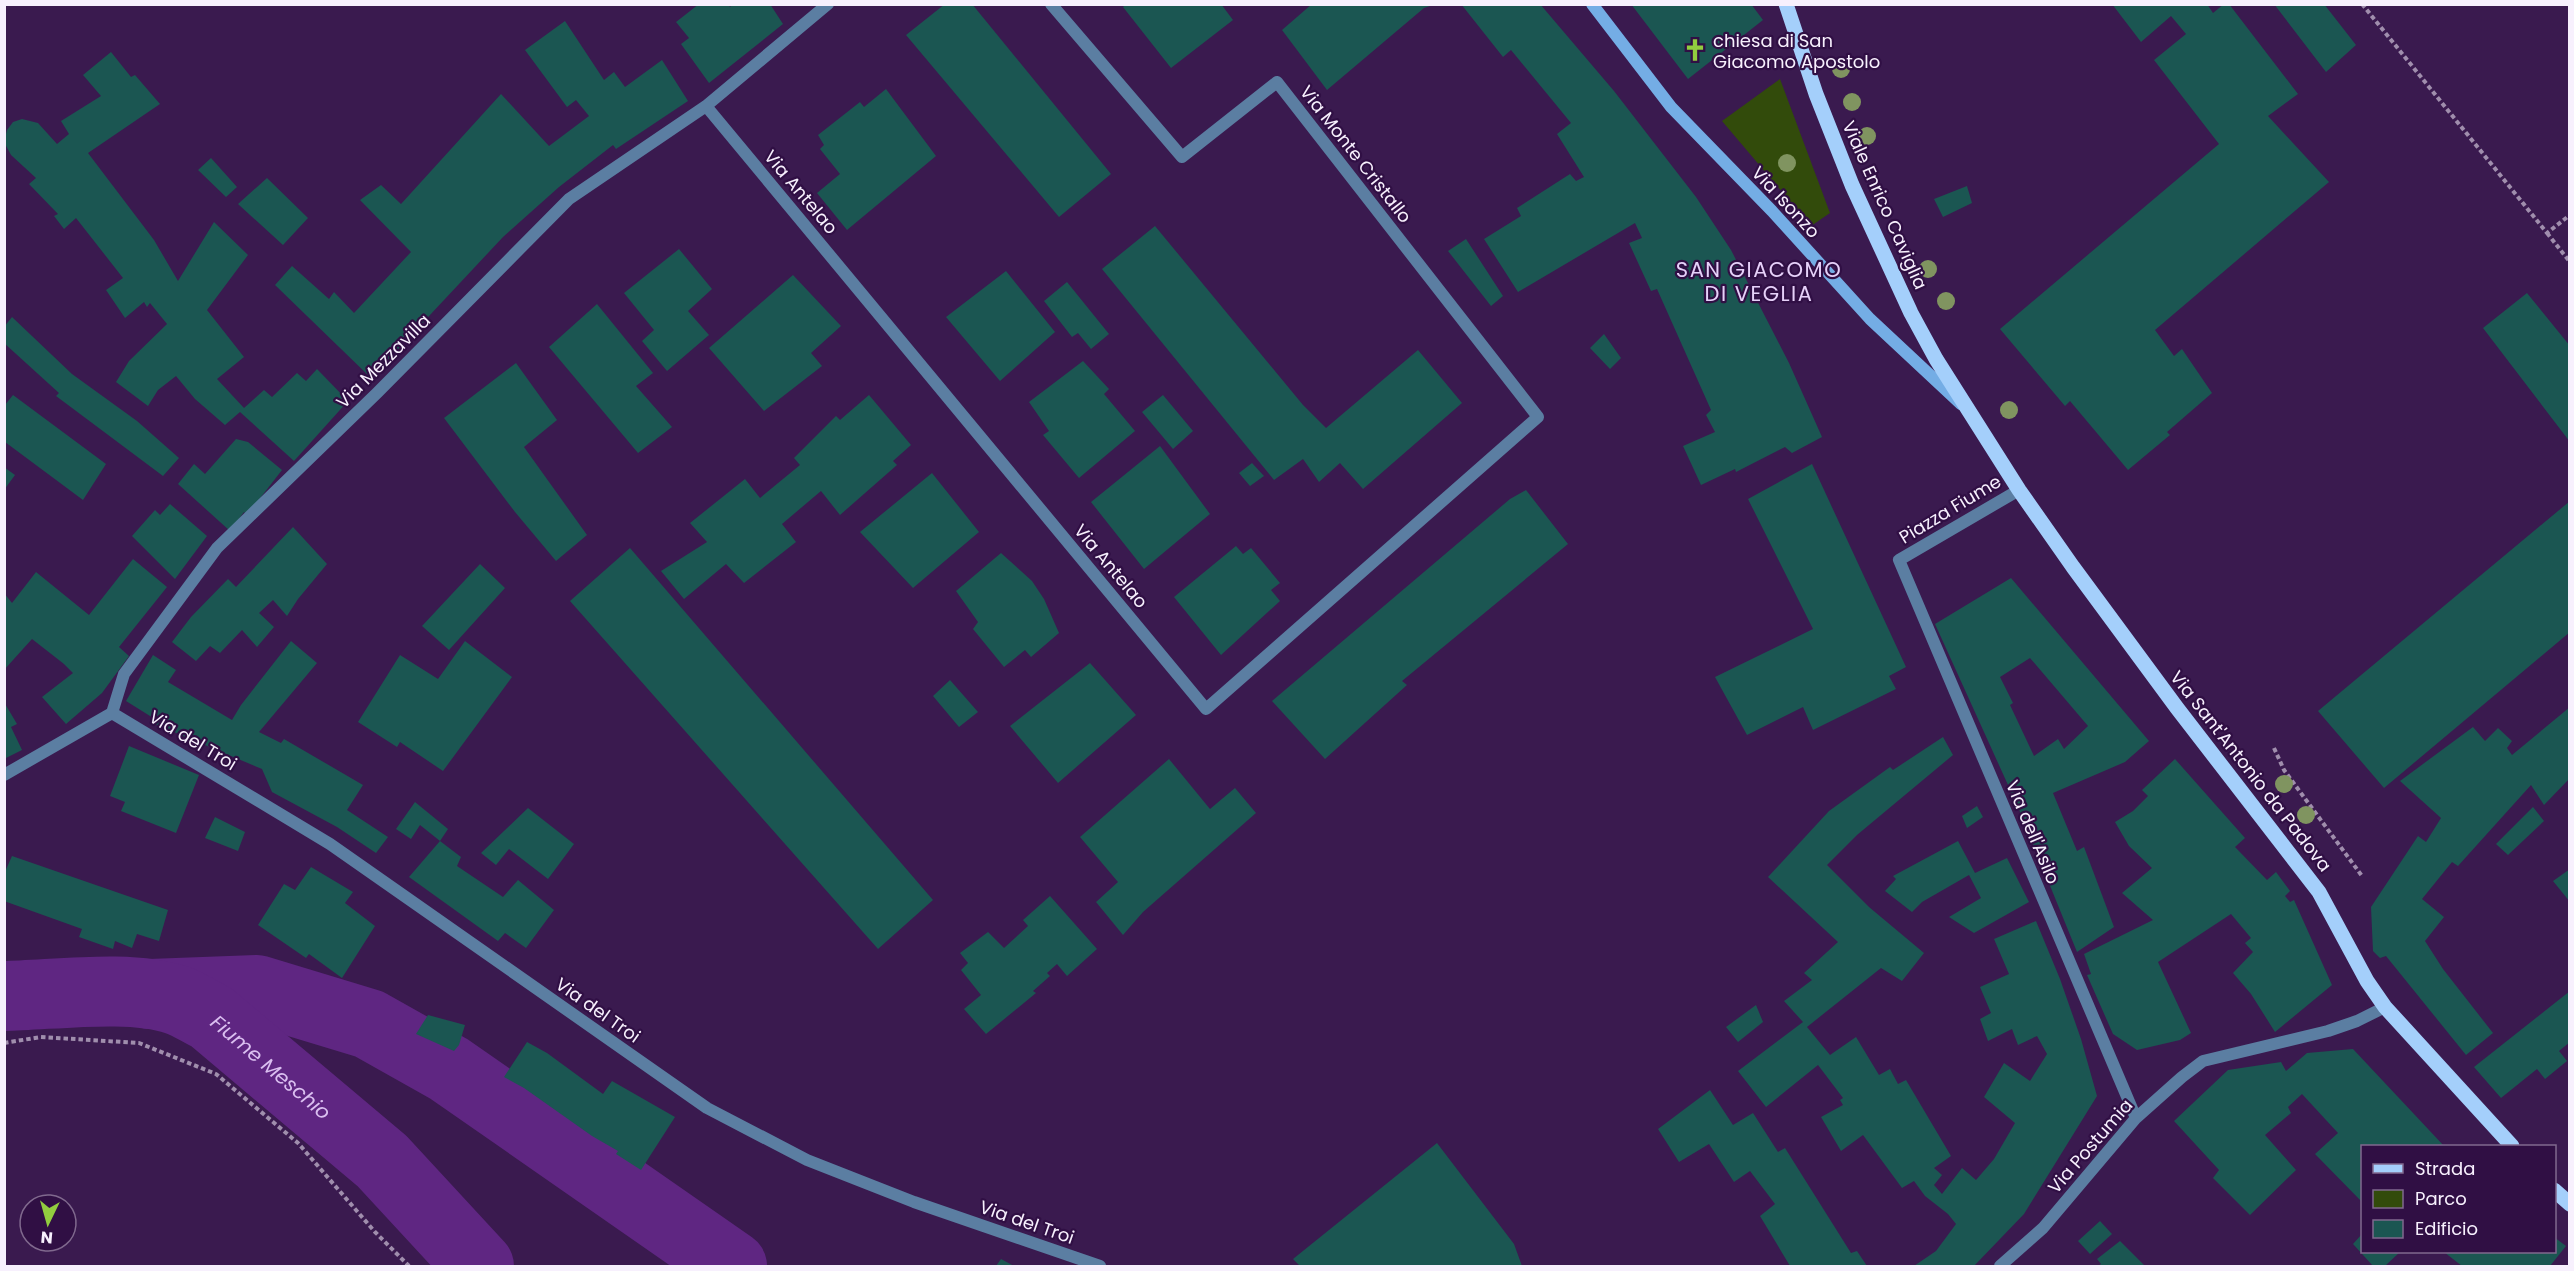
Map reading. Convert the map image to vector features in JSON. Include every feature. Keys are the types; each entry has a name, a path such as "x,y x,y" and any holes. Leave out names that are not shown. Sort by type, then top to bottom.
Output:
{"main road":[{"name":"Via Isonzo","path":"1592,4 1671,107 1772,211 1870,319 1968,411"},
{"name":"Viale Enrico Caviglia","path":"1786,4 1816,94 1857,195 1911,313 1968,411"},
{"name":"Via Sant'Antonio da Padova","path":"1968,411 2019,489 2177,708 2303,868 2331,911 2367,981 2385,1006 2511,1145"},
{"path":"2556,1192 2570,1204"}],"street":[{"name":"Via Mezzavilla","path":"112,712 124,674 217,548 378,393 569,199 706,106 828,4"},
{"name":"Via Monte Cristallo","path":"1051,4 1182,157 1277,82 1538,417"},
{"name":"Via Antelao","path":"706,106 1206,709 1538,417"},
{"name":"Piazza Fiume","path":"1899,560 2019,489"},
{"name":"Via dell'Asilo","path":"1899,560 2136,1118"},
{"path":"4,775 112,712"},
{"name":"Via del Troi","path":"112,712 330,844 707,1108 807,1160 914,1202 1100,1266"},
{"name":"Via Postumia","path":"2000,1266 2043,1228 2136,1118 2203,1061 2328,1031 2357,1021 2385,1006"}],"path":[{"path":"2362,4 2570,262"},
{"path":"2547,233 2570,215"},
{"path":"2274,748 2284,770 2362,876"},
{"path":"4,1043 41,1037 139,1043 216,1074 298,1143 375,1232 409,1266"}],"green space":[{"path":"1780,79 1830,213 1811,226 1722,121"}],"building":[{"path":"699,4 728,4 730,7 733,4 770,4 783,24 709,83 681,44 689,38 676,22"},
{"path":"945,4 972,4 1111,174 1059,217 906,35"},
{"path":"1126,4 1221,4 1233,20 1171,68 1123,7"},
{"path":"1312,4 1433,5 1424,8 1327,90 1282,30"},
{"path":"1461,4 1540,4 1614,91 1696,197 1731,250 1789,363 1822,437 1792,453 1785,447 1736,472 1735,469 1701,485 1683,446 1715,432 1706,415 1711,410 1657,289 1651,291 1629,243 1642,238 1635,223 1518,292 1484,239 1521,216 1517,208 1570,174 1576,181 1584,177 1557,134 1571,123 1511,50 1503,57"},
{"name":"chiesa di San Giacomo Apostolo","path":"1631,4 1751,4 1763,20 1688,79"},
{"path":"2112,4 2207,4 2213,13 2224,4 2229,4 2298,94 2268,116 2329,182 2155,330 2174,356 2182,349 2212,393 2167,432 2170,435 2128,470 2070,401 2065,406 2000,329 2219,144 2154,60 2186,34 2171,16 2141,42"},
{"path":"2274,4 2324,4 2356,45 2326,72"},
{"path":"565,21 604,80 614,72 625,87 662,60 688,101 616,149 613,145 559,187 503,237 371,378 275,285 292,266 329,299 334,292 354,313 411,252 360,200 381,185 401,204 501,94 549,146 589,116 576,100 567,107 525,50"},
{"path":"111,52 131,77 135,75 160,104 88,153 154,240 178,281 214,222 248,255 207,310 244,357 217,379 244,408 264,390 272,397 297,373 306,381 317,369 348,401 294,461 240,412 225,425 195,399 176,376 158,390 148,406 116,382 129,361 167,324 150,303 147,307 144,302 125,318 106,290 123,278 76,218 64,229 54,216 58,214 29,184 36,178 11,155 4,142 7,130 13,122 22,119 38,123 57,144 69,134 61,121 101,96 83,75"},
{"path":"886,89 936,156 847,230 817,193 840,174 820,149 824,145 818,135 860,102 864,107"},
{"path":"211,158 237,187 226,197 198,170"},
{"path":"267,178 308,218 283,245 238,204"},
{"path":"1967,186 1972,203 1943,217 1934,199"},
{"path":"1155,226 1303,405 1326,428 1418,350 1462,403 1363,489 1340,463 1319,482 1303,459 1274,480 1102,269"},
{"path":"1466,239 1503,296 1491,306 1448,251"},
{"path":"679,249 712,289 688,311 709,335 667,371 642,341 654,330 624,293"},
{"path":"1006,271 1055,332 1000,381 946,317"},
{"path":"793,275 841,326 811,353 822,366 764,411 709,348"},
{"path":"1067,282 1109,334 1091,349 1078,333 1072,337 1044,301"},
{"path":"2527,293 2570,346 2570,442 2483,328"},
{"path":"597,304 653,373 636,386 672,427 638,453 549,347"},
{"path":"12,317 72,374 137,421 179,458 163,476 56,396 59,393 4,343 4,327"},
{"path":"1604,334 1621,358 1610,369 1590,348"},
{"path":"1083,361 1109,389 1104,394 1135,431 1079,478 1043,435 1049,431 1029,402"},
{"path":"516,363 557,420 524,447 587,535 556,561 515,512 444,418"},
{"path":"13,395 106,464 83,500 5,442 5,405"},
{"path":"869,395 911,445 893,461 897,465 840,515 821,491 782,524 796,542 744,583 726,564 684,599 661,571 707,542 690,523 745,479 760,498 800,465 794,458 836,416 840,420"},
{"path":"1163,395 1193,431 1173,449 1142,412"},
{"path":"236,439 248,442 282,470 247,515 244,512 230,531 178,484 194,464 205,474"},
{"path":"1160,446 1210,514 1144,569 1091,502"},
{"path":"1252,463 1264,476 1250,486 1239,473"},
{"path":"1812,464 1906,667 1889,676 1896,689 1813,730 1803,707 1747,735 1715,677 1813,629 1748,499"},
{"path":"4,467 15,475 4,490"},
{"path":"932,473 979,532 913,588 860,532"},
{"path":"1526,490 1568,544 1402,681 1407,685 1325,759 1272,701 1510,499"},
{"path":"2570,501 2570,632 2384,788 2318,711"},
{"path":"170,504 207,536 175,579 132,536 155,510 160,515"},
{"path":"293,527 327,564 287,616 273,600 259,613 274,627 257,647 242,630 220,653 210,646 196,661 172,642 191,617 228,579 236,587"},
{"path":"1236,546 1243,554 1251,548 1280,583 1271,590 1280,601 1221,655 1174,597"},
{"path":"630,548 933,900 878,949 570,601"},
{"path":"1001,553 1032,581 1044,599 1059,633 1031,657 1025,650 1004,667 973,629 978,622 956,591"},
{"path":"133,559 167,587 119,647 129,656 102,693 66,724 42,697 73,673 64,664 32,639 4,670 4,593 12,603 36,572 89,615"},
{"path":"480,564 505,588 449,650 422,626"},
{"path":"2011,578 2149,741 2125,762 2053,793 2077,851 2084,847 2114,927 2077,952 2018,807 1935,624","holes":["2030,658 2088,726 2064,749 2058,739 2034,756 2010,705 2013,703 2000,677"]},
{"path":"291,641 317,663 259,732 281,743 284,739 363,785 347,810 388,837 376,853 337,827 272,792 262,769 155,724 158,721 126,701 153,655 176,670 168,682 232,720"},
{"path":"465,641 512,677 443,771 400,742 397,747 358,722 400,655 438,679"},
{"path":"1090,663 1136,715 1058,783 1010,726"},
{"path":"950,680 978,712 959,727 933,696"},
{"path":"4,702 17,724 11,727 22,750 4,759"},
{"path":"2570,707 2570,778 2544,805 2531,785 2458,866 2452,862 2422,899 2444,917 2425,941 2443,969 2493,1033 2466,1055 2386,956 2380,958 2373,951 2371,907 2418,836 2426,842 2441,818 2400,781 2473,727 2485,741 2498,728 2512,741 2507,748 2512,755"},
{"path":"1943,737 1953,755 1857,835 1827,865 1869,907 1924,953 1902,981 1881,968 1807,1027 1830,1055 1856,1037 1879,1075 1890,1069 1898,1084 1906,1080 1951,1156 1934,1168 1942,1175 1934,1185 1942,1194 1962,1168 1976,1180 1994,1159 2015,1123 1984,1097 2004,1063 2030,1081 2047,1054 2037,1036 2018,1045 2012,1029 1988,1041 1980,1019 1991,1013 1980,987 2009,974 1994,939 2036,921 2081,1039 2097,1096 2024,1214 1974,1266 1914,1266 1936,1251 1956,1224 1948,1214 1925,1196 1914,1181 1902,1188 1863,1135 1841,1151 1821,1117 1843,1105 1840,1100 1843,1098 1818,1065 1766,1107 1738,1071 1803,1022 1784,1001 1812,980 1804,973 1838,942 1768,877 1829,811 1890,767 1893,770"},
{"path":"129,746 199,775 176,833 121,811 125,802 110,796"},
{"path":"1169,759 1210,809 1235,788 1256,813 1143,912 1123,935 1096,902 1118,882 1080,837"},
{"path":"2175,759 2245,838 2235,847 2267,880 2276,872 2290,891 2285,896 2290,902 2294,900 2332,985 2275,1032 2251,994 2233,973 2253,952 2245,943 2251,938 2231,914 2158,962 2191,1033 2180,1040 2137,1050 2113,1034 2087,975 2091,974 2084,954 2153,920 2122,893 2152,868 2129,846 2115,822 2133,811 2148,796 2142,790"},
{"path":"415,802 448,829 440,841 420,825 411,839 396,829"},
{"path":"1977,806 1983,817 1967,828 1962,816"},
{"path":"2533,807 2544,821 2508,855 2496,844"},
{"path":"528,808 574,844 548,879 509,849 496,865 481,853"},
{"path":"215,817 245,832 238,851 205,838"},
{"path":"440,841 461,857 457,866 503,897 518,880 554,910 526,948 505,933 498,941 409,877"},
{"path":"1958,841 1975,873 2007,858 2029,902 1974,933 1949,917 1981,898 1969,875 1922,902 1912,912 1885,891 1896,879 1893,876"},
{"path":"12,856 168,910 159,941 137,934 132,948 115,941 113,949 79,937 82,929 4,901 4,874"},
{"path":"311,867 353,892 345,903 375,926 342,978 309,954 306,958 258,925 284,884 295,890"},
{"path":"2570,869 2570,902 2553,881"},
{"path":"1050,896 1097,949 1067,976 1057,964 1047,973 1050,976 1033,991 1036,993 986,1034 964,1009 981,995 961,970 968,963 960,953 988,932 1004,948 1028,926 1023,920"},
{"path":"2570,991 2570,1042 2559,1051 2567,1061 2545,1079 2537,1069 2501,1098 2474,1067"},
{"path":"1756,1005 1763,1022 1738,1042 1726,1027"},
{"path":"428,1015 465,1025 459,1045 454,1051 416,1034"},
{"path":"527,1042 547,1053 603,1094 612,1081 675,1117 641,1170 616,1154 618,1151 504,1077"},
{"path":"2353,1049 2443,1145 2361,1145 2361,1201 2315,1154 2338,1133 2302,1094 2288,1107 2291,1113 2265,1135 2296,1170 2250,1215 2213,1178 2219,1170 2174,1121 2228,1070 2281,1062 2286,1071 2307,1053"},
{"path":"1710,1090 1733,1125 1753,1113 1778,1152 1785,1148 1851,1253 1857,1251 1867,1266 1790,1266 1760,1216 1775,1204 1750,1171 1734,1182 1709,1144 1679,1162 1658,1129"},
{"path":"1437,1143 1514,1244 1522,1266 1300,1266 1293,1259"},
{"path":"2100,1221 2112,1234 2090,1254 2078,1241"},
{"path":"2361,1235 2361,1253 2353,1244"},
{"path":"2556,1238 2566,1246 2550,1266 2462,1266 2445,1253 2556,1253"},
{"path":"2120,1241 2145,1266 2098,1266 2101,1264 2097,1259"},
{"path":"2361,1253 2399,1253 2386,1265 2388,1266 2373,1266"},
{"path":"1001,1259 1014,1266 996,1266"}],"waterway":[{"path":"150,994 257,990 369,1024 449,1069 732,1266"},
{"name":"Fiume Meschio","path":"4,996 137,992 177,1000 211,1017 382,1161 479,1266"}],"place":[{"name":"chiesa di San Giacomo Apostolo","path":"1695,50"}],"district":[{"name":"SAN GIACOMO DI VEGLIA","path":"1759,281"}]}
